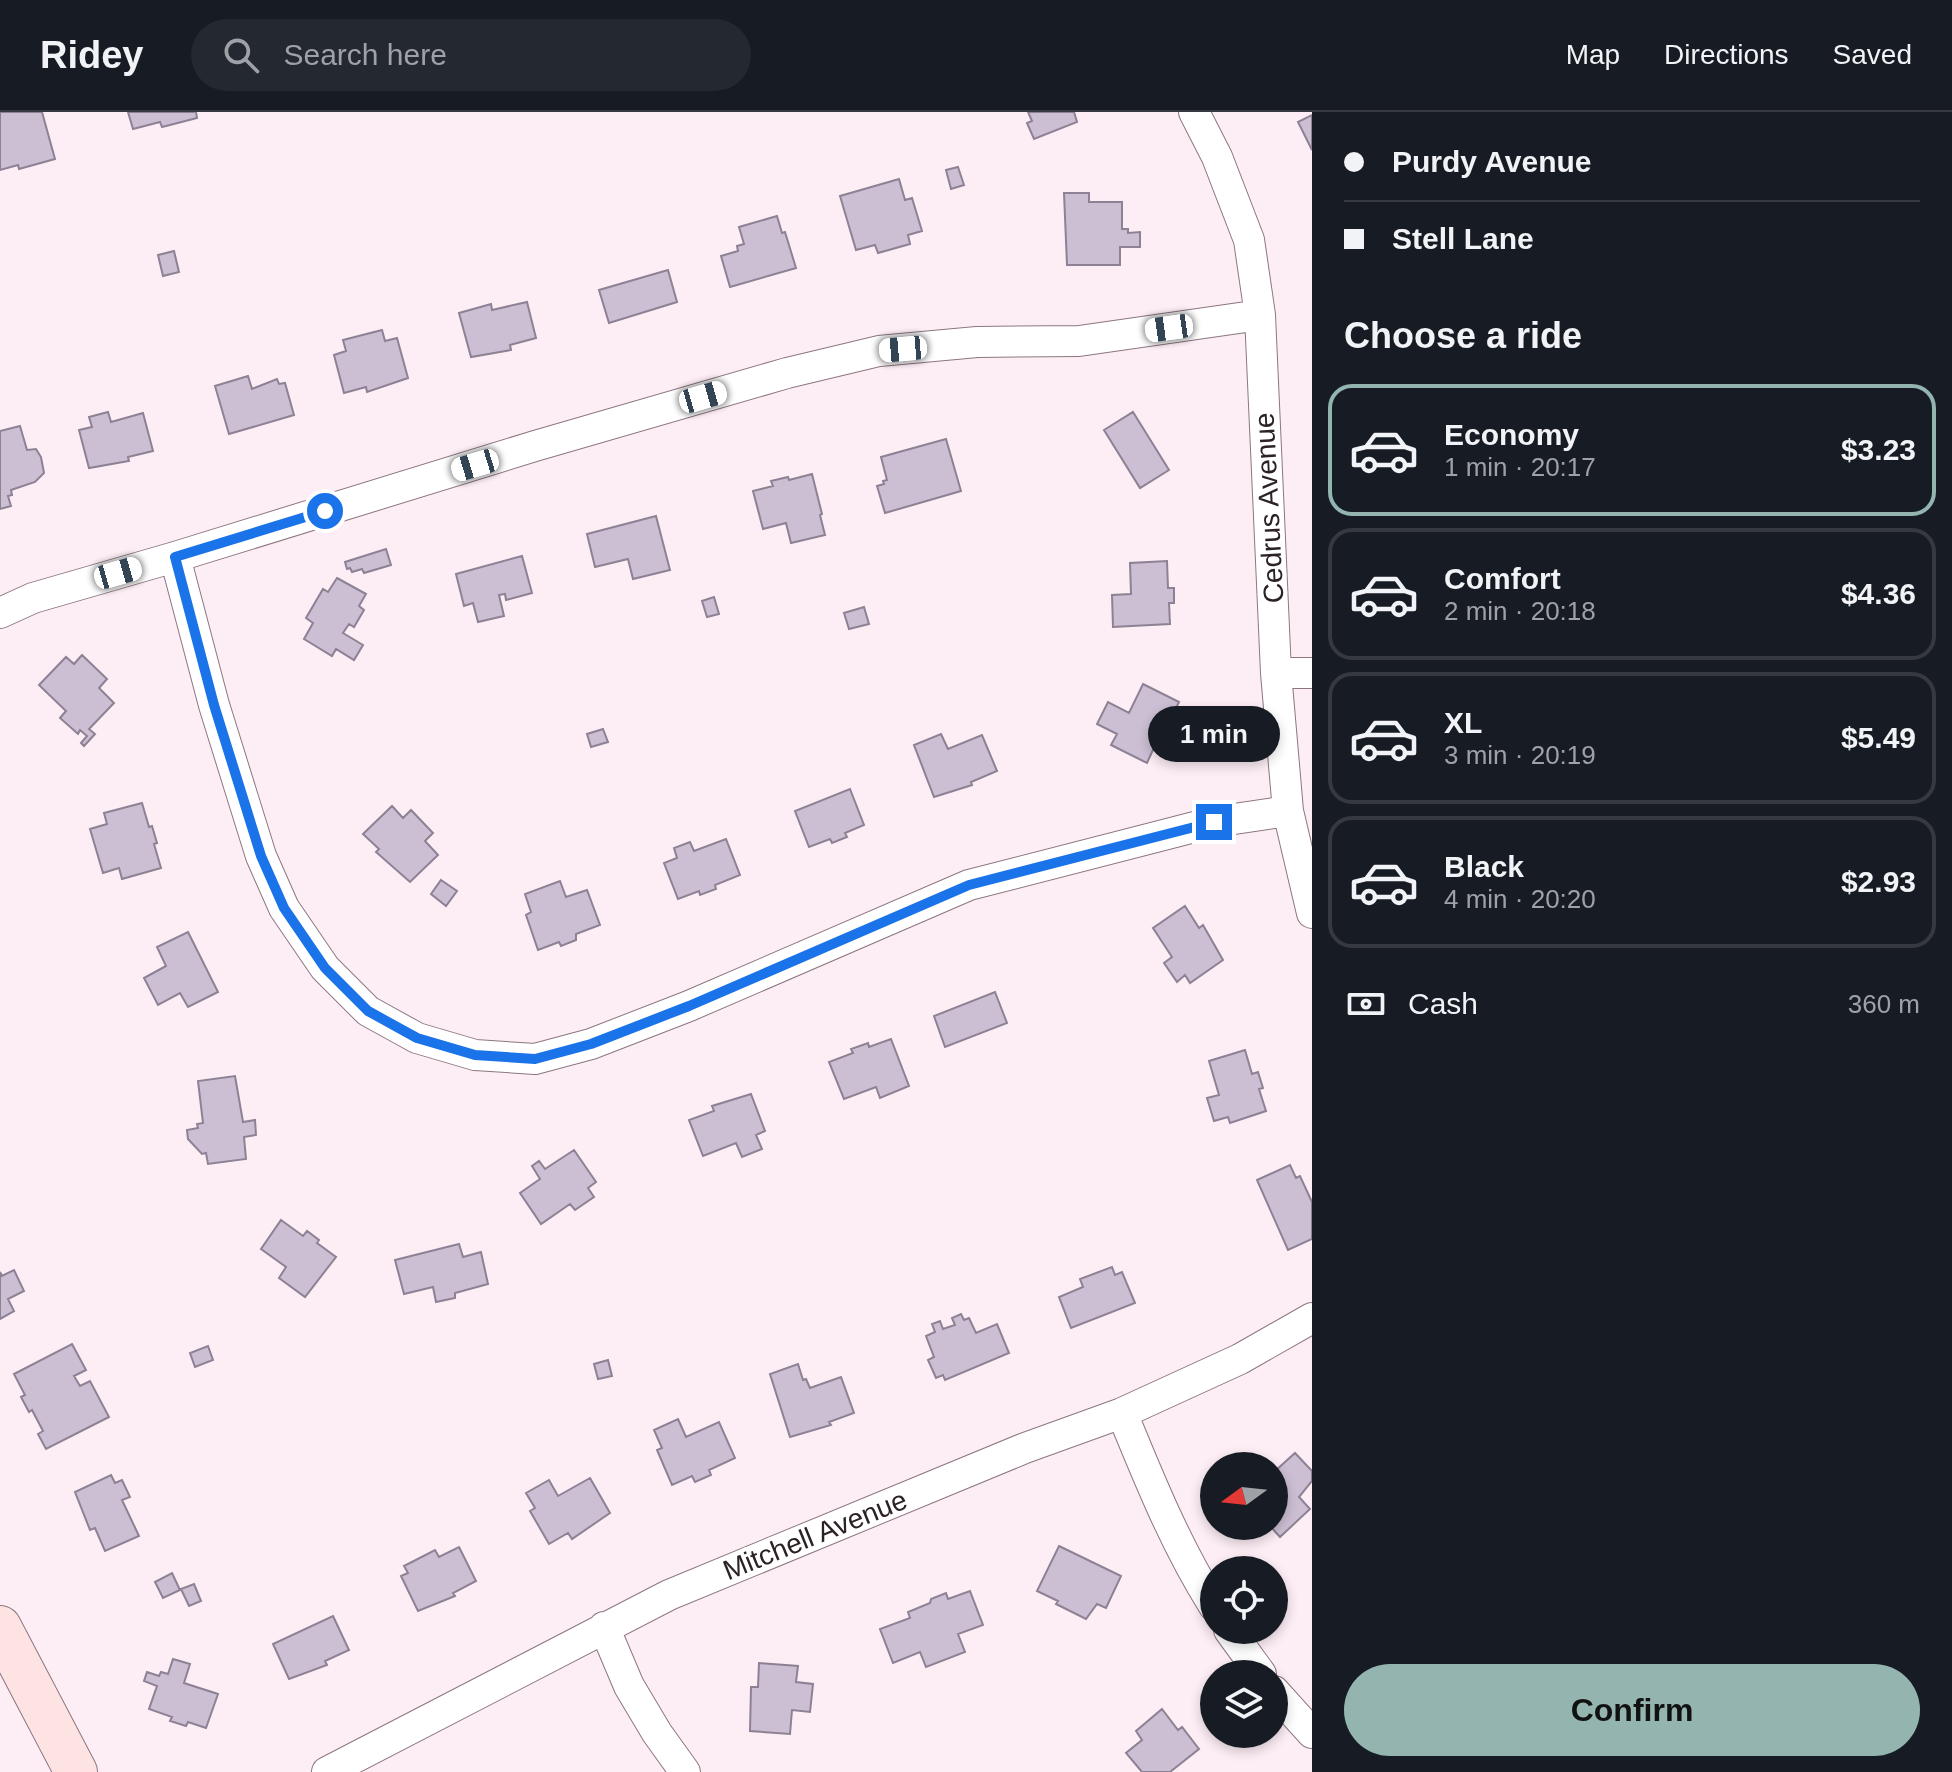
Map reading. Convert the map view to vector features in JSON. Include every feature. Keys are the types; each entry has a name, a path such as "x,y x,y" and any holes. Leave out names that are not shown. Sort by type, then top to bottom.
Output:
{"street":[{"name":"Cedrus Avenue","path":"1194,112 1217,157 1249,240 1260,315 1276,673 1288,811 1312,913"},
{"path":"0,613 33,598 535,446 787,373 879,351 977,342 1079,341 1260,315"},
{"path":"175,557 214,705 256,841 284,908 325,968 368,1011 417,1038 475,1055 535,1059 591,1044 689,1006 969,885 1214,822 1288,811"},
{"path":"1276,673 1312,673"},
{"name":"Mitchell Avenue","path":"327,1772 669,1595 1025,1448 1122,1413 1240,1359 1312,1318"},
{"path":"1122,1413 1149,1480 1200,1583"},
{"path":"0,1627 76,1772"},
{"path":"604,1627 629,1686 685,1772"},
{"path":"1288,1706 1312,1733"}],"building":[{"path":"0,112 42,112 55,159 19,169 18,165 0,170"},
{"path":"128,112 196,112 197,118 162,127 160,122 133,129"},
{"path":"1028,112 1074,112 1077,122 1034,139 1027,123 1032,121"},
{"path":"1312,115 1312,150 1298,122"},
{"path":"958,167 964,185 951,189 946,170"},
{"path":"899,179 905,200 912,198 922,231 908,235 910,244 878,253 875,245 856,250 840,196"},
{"path":"1064,193 1089,193 1089,202 1122,202 1122,229 1128,229 1128,233 1140,232 1140,247 1120,247 1120,265 1067,265"},
{"path":"777,216 796,268 730,287 721,256 738,251 737,246 744,244 739,227"},
{"path":"174,251 179,272 163,276 158,255"},
{"path":"668,270 677,302 609,323 599,290"},
{"path":"527,302 536,338 510,345 511,350 471,357 459,313 491,304 492,310"},
{"path":"382,330 385,341 397,338 408,378 367,392 366,387 344,393 334,355 346,351 343,340"},
{"path":"248,376 252,389 277,379 279,384 285,383 294,415 229,434 215,386"},
{"path":"108,412 111,422 143,413 153,451 128,457 129,461 89,468 79,430 92,427 89,417"},
{"path":"1133,412 1169,470 1140,488 1104,430"},
{"path":"20,426 27,450 36,449 44,473 35,482 11,490 12,495 8,496 11,506 0,509 0,431"},
{"path":"946,439 961,491 885,513 877,486 887,480 881,457"},
{"path":"812,474 825,535 791,543 786,523 763,529 753,491 773,486 771,481"},
{"path":"656,516 670,570 633,579 628,559 595,567 587,534"},
{"path":"386,549 391,565 364,573 362,569 352,572 350,568 347,569 345,562"},
{"path":"522,556 532,593 506,600 505,594 499,595 504,616 478,622 473,603 464,606 456,574"},
{"path":"1167,561 1168,588 1174,588 1174,603 1169,603 1170,624 1113,627 1112,595 1131,594 1130,563"},
{"path":"337,578 366,594 359,606 364,610 354,627 349,624 343,633 363,645 354,660 336,649 332,656 304,639 313,623 306,618 323,589 328,592"},
{"path":"714,597 719,614 707,617 702,601"},
{"path":"864,607 869,624 849,629 844,613"},
{"path":"82,655 107,679 99,688 114,703 89,729 95,734 84,746 81,743 87,736 80,730 78,734 60,718 66,711 39,685 66,657 74,664"},
{"path":"1143,684 1179,702 1166,728 1171,730 1163,744 1157,741 1147,763 1111,745 1117,734 1097,724 1108,702 1129,713"},
{"path":"603,729 608,742 591,747 587,734"},
{"path":"941,734 948,749 982,735 997,771 971,782 972,785 934,797 914,745"},
{"path":"850,789 864,825 832,843 830,839 809,847 795,811"},
{"path":"142,803 157,843 154,844 161,868 122,879 119,868 103,873 90,829 107,824 104,813"},
{"path":"392,806 403,818 411,810 433,833 425,841 438,855 410,882 376,852 379,849 363,834"},
{"path":"726,839 740,875 715,885 716,889 678,899 664,863 677,858 674,848 690,842 694,851"},
{"path":"441,880 457,891 446,906 431,894"},
{"path":"560,881 566,897 587,890 600,925 576,934 576,940 538,950 526,915 531,912 525,894"},
{"path":"1185,906 1199,928 1203,925 1223,960 1190,983 1185,975 1177,982 1164,963 1172,957 1153,928"},
{"path":"188,932 218,992 188,1007 180,993 158,1005 144,978 166,966 157,947"},
{"path":"995,992 1007,1023 945,1047 934,1016"},
{"path":"891,1039 909,1086 880,1098 876,1087 844,1099 829,1062 853,1053 851,1049 868,1043 869,1047"},
{"path":"1245,1050 1252,1074 1258,1072 1263,1088 1259,1089 1266,1111 1230,1123 1228,1117 1214,1121 1207,1098 1219,1095 1209,1061"},
{"path":"235,1076 243,1122 255,1120 256,1135 244,1137 246,1159 208,1164 206,1153 202,1154 188,1139 187,1130 198,1128 197,1124 203,1123 198,1081"},
{"path":"751,1094 765,1131 756,1135 762,1149 742,1157 736,1143 703,1156 689,1120 714,1111 712,1106"},
{"path":"574,1150 596,1182 588,1188 594,1197 575,1210 570,1204 541,1224 520,1193 540,1179 532,1166 539,1161 545,1169"},
{"path":"1290,1165 1296,1178 1300,1176 1312,1202 1312,1239 1288,1250 1257,1180"},
{"path":"281,1220 303,1236 307,1231 336,1257 305,1297 279,1278 286,1267 261,1249"},
{"path":"459,1244 463,1257 481,1252 488,1284 455,1293 455,1298 436,1302 433,1287 404,1294 395,1260"},
{"path":"1112,1267 1115,1275 1122,1272 1135,1303 1071,1328 1059,1297 1083,1287 1080,1279"},
{"path":"14,1270 24,1291 8,1299 14,1311 0,1319 0,1272 2,1276"},
{"path":"961,1314 964,1320 969,1318 976,1333 997,1324 1009,1353 945,1380 943,1375 936,1378 928,1360 934,1357 926,1336 935,1332 932,1324 940,1321 943,1329 955,1325 952,1318"},
{"path":"72,1344 86,1370 74,1376 80,1386 90,1381 109,1417 46,1449 38,1434 43,1431 21,1397 25,1395 14,1374"},
{"path":"208,1346 213,1360 195,1367 190,1353"},
{"path":"608,1360 612,1376 598,1379 594,1364"},
{"path":"798,1364 803,1380 806,1379 810,1388 841,1377 854,1413 829,1422 831,1425 790,1437 770,1374"},
{"path":"678,1419 686,1437 719,1422 735,1458 709,1470 711,1475 695,1482 692,1476 672,1485 657,1450 662,1448 654,1430"},
{"path":"1295,1453 1312,1471 1312,1481 1299,1497 1310,1509 1288,1530 1288,1459"},
{"path":"111,1475 115,1483 122,1480 130,1497 122,1500 139,1536 105,1551 95,1528 90,1530 75,1492"},
{"path":"590,1478 610,1513 572,1539 568,1533 549,1544 530,1511 535,1508 526,1493 549,1480 558,1496"},
{"path":"1059,1546 1121,1576 1106,1608 1097,1604 1086,1619 1037,1591"},
{"path":"459,1547 476,1581 453,1593 455,1596 418,1611 401,1576 408,1573 404,1566 435,1550 439,1557"},
{"path":"172,1573 180,1590 163,1598 155,1582"},
{"path":"194,1584 201,1601 189,1606 181,1589"},
{"path":"970,1591 983,1625 958,1634 965,1652 926,1667 920,1652 893,1663 880,1629 910,1618 908,1612 930,1603 931,1599 946,1593 948,1599"},
{"path":"333,1616 349,1650 325,1661 327,1665 289,1679 273,1644"},
{"path":"173,1659 190,1664 184,1683 218,1694 206,1728 188,1722 186,1726 170,1721 172,1717 149,1709 157,1686 144,1681 147,1672 159,1676 161,1672 168,1674"},
{"path":"759,1663 798,1666 796,1682 813,1684 810,1712 792,1710 790,1734 750,1731 751,1687 758,1687"},
{"path":"1162,1709 1178,1730 1182,1727 1199,1749 1170,1772 1142,1772 1126,1753 1142,1740 1136,1731"}],"route":[{"path":"325,511 175,557 214,705 261,856 284,908 325,968 368,1011 417,1038 475,1055 535,1059 591,1044 689,1006 969,885 1214,822"}]}
